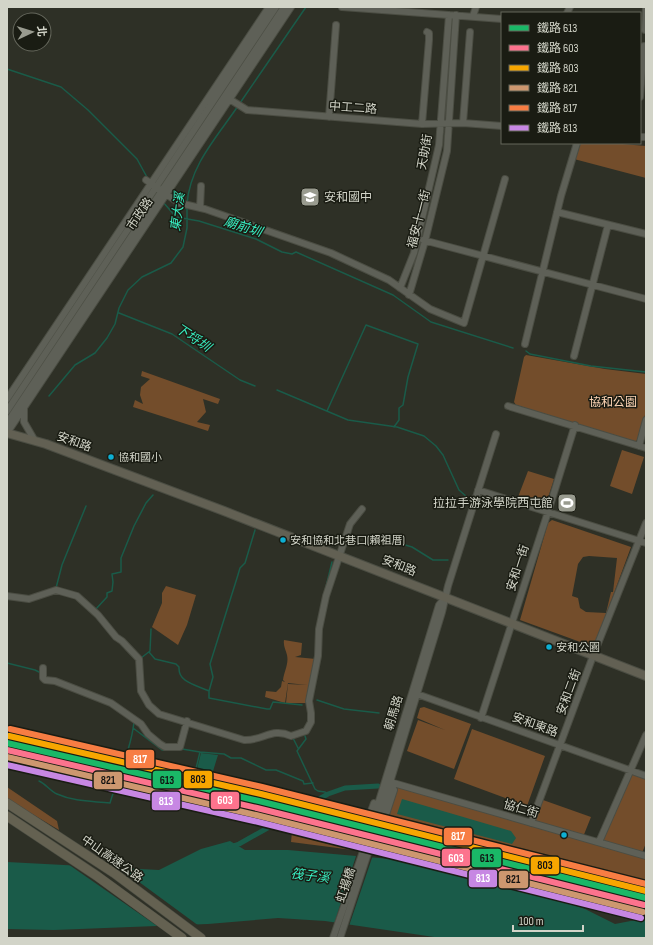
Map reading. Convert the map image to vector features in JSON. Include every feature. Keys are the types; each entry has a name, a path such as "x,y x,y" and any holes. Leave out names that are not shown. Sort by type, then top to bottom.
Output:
{"highway":[{"name":"中山高速公路","path":"7,804 114,873 200,937"},
{"name":"中山高速公路","path":"7,816 97,876 182,938"}],"main road":[{"name":"安和路","path":"7,433 35,441 224,511 646,676"}],"street":[{"name":"市政路","path":"220,92 269,7"},
{"name":"市政路","path":"7,411 276,7"},
{"name":"市政路","path":"7,399 156,187 220,92 284,7"},
{"name":"市政路","path":"220,92 291,7"},
{"path":"342,7 501,19"},
{"path":"473,16 476,7"},
{"path":"644,30 646,7"},
{"path":"449,124 453,15"},
{"name":"天助街","path":"400,288 414,253 439,145 453,15"},
{"path":"330,117 336,25"},
{"path":"422,124 429,40 427,32"},
{"path":"463,123 470,32"},
{"path":"641,84 644,46"},
{"name":"中工二路","path":"220,92 247,110 422,124 463,123 501,126"},
{"name":"福安十一街","path":"409,295 426,241 447,151 449,124"},
{"path":"525,344 557,212 577,144"},
{"path":"156,187 182,204 198,207 331,253 389,280 436,312 464,323 504,179"},
{"path":"198,207 201,186"},
{"name":"市政路","path":"7,433 156,187"},
{"name":"市政路","path":"7,423 156,187"},
{"path":"557,212 646,234"},
{"path":"574,356 608,225"},
{"path":"417,239 646,299"},
{"path":"25,405 24,422 35,441"},
{"path":"508,406 575,425 646,448"},
{"path":"639,446 646,420"},
{"name":"安和一街","path":"481,718 575,425"},
{"name":"朝馬路","path":"370,838 390,782 496,434"},
{"path":"478,490 646,543"},
{"path":"7,596 29,599 56,590 77,596 98,615 116,637 126,645 139,660 140,691 149,705 160,714 187,721 216,732 244,740 256,739 270,733 280,732 291,736 308,729 311,713 309,701 318,656 319,629 326,596 338,556 350,524 362,509"},
{"name":"安和二街","path":"531,823 561,746 593,656 646,523"},
{"name":"朝馬路","path":"370,838 382,790 439,606 445,598"},
{"path":"43,668 42,678 44,680 55,681 111,702 141,724 148,734 162,746 180,747 187,721"},
{"name":"安和東路","path":"417,694 646,776"},
{"path":"599,842 646,734"},
{"path":"382,790 379,790 362,839 377,842 394,790 390,782"},
{"name":"協仁街","path":"390,782 645,855"},
{"name":"虹揚橋","path":"333,938 370,838"},
{"name":"虹揚橋","path":"340,938 370,838"},
{"path":"645,855 646,848"}],"green space":[{"path":"577,144 623,144 646,146 646,178 574,159"},
{"name":"協和公園","path":"526,355 605,369 646,374 646,411 639,439 634,442 516,405 514,402 524,357"},
{"path":"142,371 220,399 218,404 203,399 206,412 197,422 210,425 208,431 133,407 135,400 143,404 140,395 141,387 150,379 141,376"},
{"path":"622,450 644,457 632,494 610,486"},
{"path":"528,471 554,479 546,504 542,506 518,497"},
{"name":"安和公園","path":"552,520 631,547 594,647 520,620 548,523","holes":["589,556 617,558 613,592 611,592 606,613 586,612 580,608 578,598 572,596 578,564 583,557"]},
{"path":"166,586 196,595 187,625 178,645 152,627 162,603 162,593"},
{"path":"284,640 302,643 301,655 295,657 316,659 307,703 286,703 288,684 307,685 288,683 285,703 265,697 266,691 276,692 281,687 282,681 285,682 283,680 287,665 287,653 284,646"},
{"path":"424,707 471,724 454,769 407,751 418,720 445,730 417,718 420,708"},
{"path":"472,729 545,756 527,806 454,779"},
{"path":"19,749 32,753 31,764 18,763"},
{"path":"631,773 646,778 646,843 642,853 602,841"},
{"path":"7,787 57,821 59,830 7,799"},
{"path":"398,787 646,857 646,891 385,824"},
{"path":"543,800 591,817 583,837 536,823 535,819"},
{"path":"311,817 363,830 353,850 291,842 293,821"}],"water":[{"path":"201,753 218,755 210,781 195,777"},
{"path":"402,799 511,831 516,838 512,844 397,814"},
{"name":"筏子溪","path":"230,841 245,850 288,850 402,860 478,877 539,893 585,909 615,924 646,918 646,938 441,938 325,921 278,918 208,924 54,930 7,929 7,862 159,870 201,849"}],"pier":[{"path":"357,853 373,855 349,926 334,924"},
{"path":"65,862 116,865 199,926 160,928"}],"waterway":[{"name":"東大溪","path":"240,103 306,7"},
{"name":"廟前圳","path":"7,69 61,87 88,110 137,159 148,179"},
{"name":"東大溪","path":"187,204 189,190 199,164 213,140 238,106"},
{"name":"廟前圳","path":"163,202 176,217 199,221 256,239 282,252 292,254 296,252 393,295 431,322 513,348"},
{"name":"東大溪","path":"49,396 75,365 95,353 107,338 115,324 119,308 128,290 142,277 171,263 183,247 187,228 187,207"},
{"name":"下埒圳","path":"119,313 172,334 240,380 255,386"},
{"path":"327,411 366,325 418,344 408,377 403,405 399,408 399,420 394,427"},
{"path":"526,351 530,354 591,366 646,372"},
{"path":"277,390 348,420 397,427 424,436 436,446 443,455 459,490 467,497"},
{"path":"95,610 107,597 107,593 112,591 112,574 121,572 121,558 134,526 146,503 153,495"},
{"path":"56,588 62,565 86,506"},
{"path":"209,691 213,677 210,664 240,568 245,563 255,530"},
{"path":"385,539 412,547 433,560 448,560"},
{"path":"325,591 332,562"},
{"path":"141,658 150,651 151,629"},
{"path":"149,652 155,659 176,664 185,680 209,691 209,698 267,709 270,709 273,702 302,705"},
{"path":"7,663 41,673"},
{"path":"317,700 344,709 379,713"},
{"path":"39,781 55,793 64,797 84,801 110,803 127,752 134,722"},
{"path":"133,728 162,750 165,750"},
{"path":"305,736 306,739 297,751 315,789 325,792 327,795"},
{"path":"293,738 298,748"},
{"path":"182,749 200,752"},
{"path":"207,796 189,797 200,752 224,754 231,758 241,758 266,770 276,770 303,781 304,784 313,783"},
{"path":"119,774 191,791"},
{"path":"193,780 285,802"},
{"path":"230,847 239,844 328,794 345,788 378,786"}],"rail line":[{"name":"817","path":"10,729 262,787 646,884"},
{"name":"803","path":"9,736 261,794 646,891"},
{"name":"613","path":"7,743 259,801 646,898"},
{"name":"603","path":"7,750 257,808 644,905"},
{"name":"821","path":"7,757 256,815 643,912"},
{"name":"813","path":"7,765 254,821 641,918"}],"place":[{"name":"安和國中","path":"310,197"},
{"name":"協和國小","path":"111,457"},
{"name":"拉拉手游泳學院西屯館","path":"567,503"},
{"name":"安和協和北巷口(賴祖厝)","path":"283,540"},
{"name":"安和公園","path":"549,647"}]}
